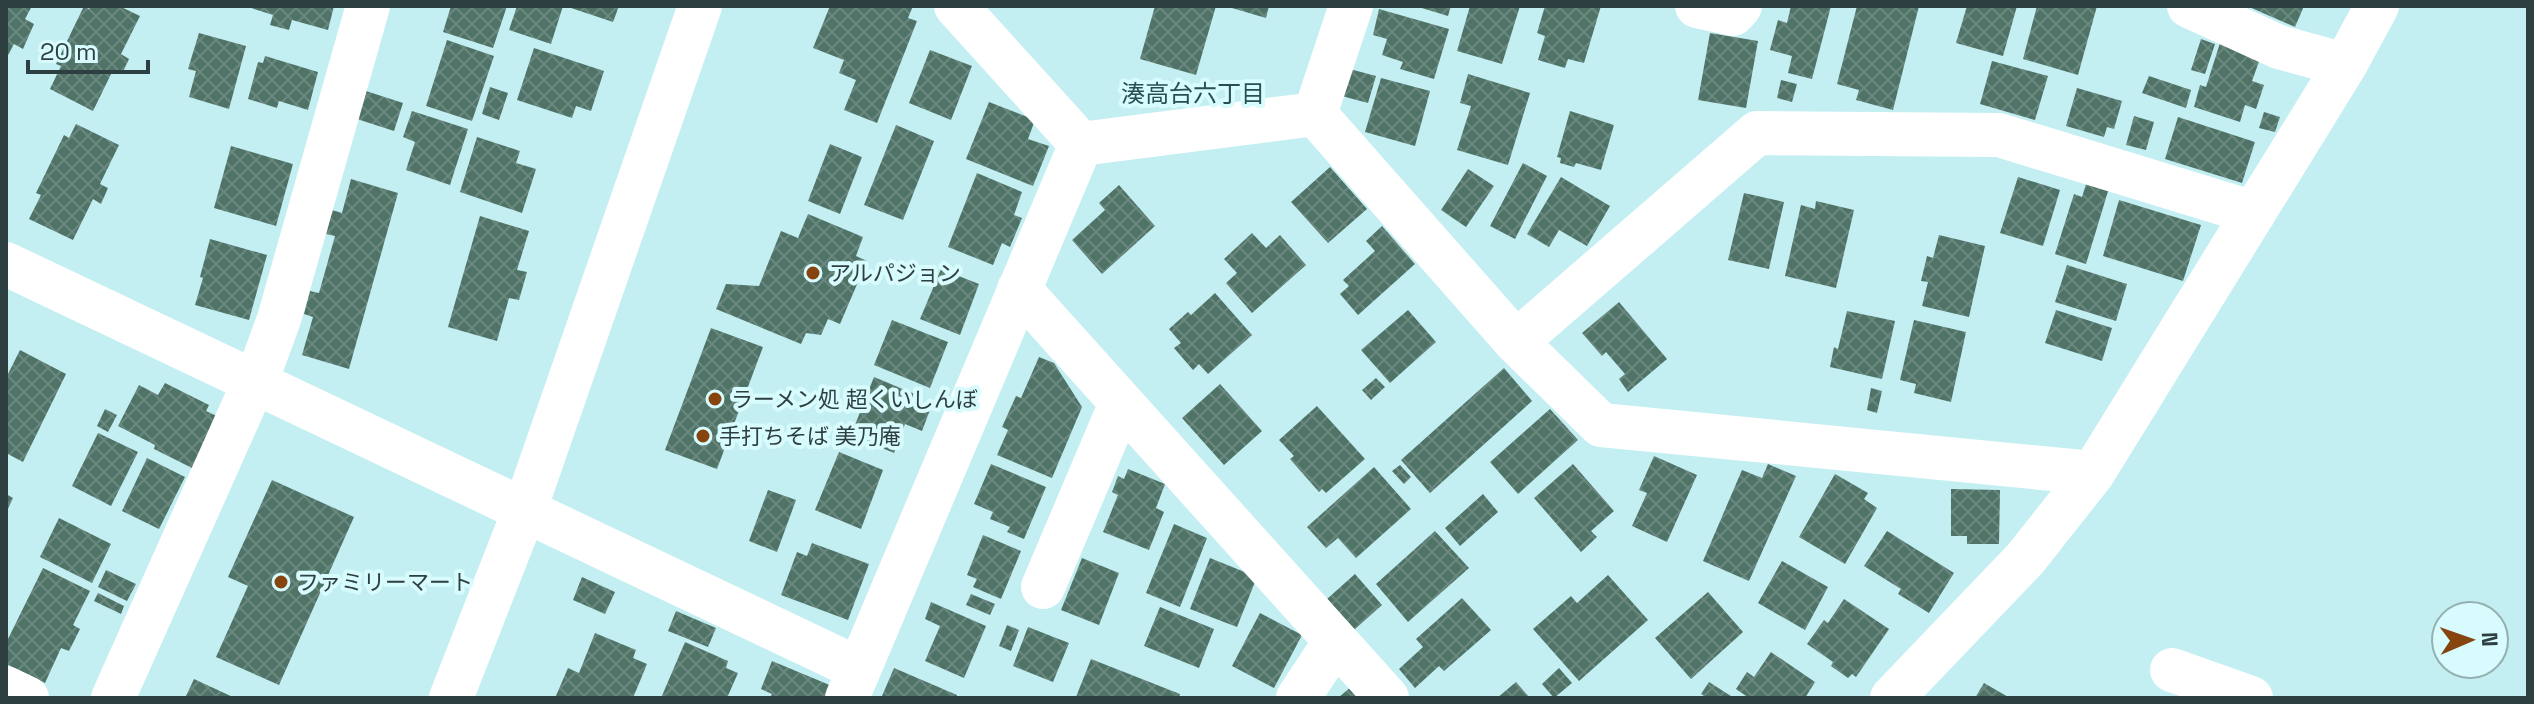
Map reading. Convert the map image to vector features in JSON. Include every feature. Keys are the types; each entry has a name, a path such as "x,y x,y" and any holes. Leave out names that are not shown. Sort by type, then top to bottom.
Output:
{"street":[{"path":"113,698 256,381 279,319 368,6"},
{"path":"451,698 525,509 700,6"},
{"path":"956,6 1081,144"},
{"path":"1315,114 1351,6"},
{"path":"1697,6 1733,14 1740,6"},
{"path":"2189,6 2279,47 2345,65"},
{"path":"1892,698 2025,559 2093,473 2345,65 2377,6"},
{"path":"1081,144 1315,114"},
{"path":"1315,114 1516,342 1601,425 2093,473"},
{"path":"1516,342 1757,133 1999,135 2254,213"},
{"path":"6,264 525,509 853,684 1081,144"},
{"path":"1019,289 1387,698"},
{"path":"1043,587 1121,403"},
{"path":"1298,698 1335,642"},
{"path":"2172,670 2251,698"},
{"path":"6,688 27,698"}],"building":[{"path":"6,6 32,6 25,19 34,24 23,49 14,44 6,59"},
{"path":"84,6 89,9 91,6 119,6 140,16 121,54 129,59 122,74 113,70 93,111 50,89 61,66 56,64"},
{"path":"245,6 334,6 328,30 292,20 289,30 270,25 273,15"},
{"path":"451,6 507,6 493,48 443,32"},
{"path":"517,6 563,6 551,44 509,30"},
{"path":"565,6 619,6 613,22"},
{"path":"830,6 913,6 908,18 917,21 877,123 844,110 856,80 839,73 844,60 813,48"},
{"path":"1155,6 1216,6 1196,75 1140,59"},
{"path":"1232,6 1269,6 1266,18"},
{"path":"1415,6 1451,6 1448,16"},
{"path":"1470,6 1520,6 1502,64 1457,51"},
{"path":"1545,6 1601,6 1584,63 1568,59 1565,68 1538,60 1545,36 1537,33"},
{"path":"1791,6 1831,6 1812,79 1788,73 1792,56 1770,50 1778,20 1787,23"},
{"path":"1857,6 1919,6 1893,110 1856,100 1859,90 1837,84"},
{"path":"1967,6 2017,6 2003,56 1956,43"},
{"path":"2037,6 2097,6 2078,75 2023,59"},
{"path":"2247,6 2304,6 2295,27"},
{"path":"1379,9 1449,29 1434,79 1400,69 1403,62 1382,55 1387,39 1373,35"},
{"path":"199,33 246,46 229,109 189,97 196,71 188,69"},
{"path":"1710,33 1758,41 1746,108 1698,100"},
{"path":"2201,39 2215,44 2205,74 2191,70"},
{"path":"447,40 494,56 472,121 426,106"},
{"path":"2220,43 2261,56 2252,81 2264,85 2256,109 2245,105 2240,122 2194,107 2200,85 2206,87"},
{"path":"534,48 604,71 591,111 576,106 572,118 517,100"},
{"path":"930,50 972,66 951,120 909,103"},
{"path":"265,56 318,72 308,110 279,101 277,108 248,99 258,62 263,63"},
{"path":"1992,61 2048,76 2035,120 1980,104"},
{"path":"1346,68 1376,76 1368,103 1338,95"},
{"path":"1468,74 1530,93 1508,165 1457,150 1471,106 1460,103"},
{"path":"2149,76 2191,90 2186,108 2142,93"},
{"path":"1381,78 1430,91 1415,146 1365,132"},
{"path":"1781,80 1797,84 1792,102 1777,98"},
{"path":"490,87 508,93 499,120 482,114"},
{"path":"2077,88 2122,101 2114,129 2107,127 2104,137 2066,126"},
{"path":"366,91 403,103 394,131 357,119"},
{"path":"989,102 1035,120 1028,139 1049,146 1033,186 966,159"},
{"path":"412,111 468,129 450,185 406,170 415,142 403,137"},
{"path":"1570,111 1614,125 1601,170 1576,163 1574,167 1560,163 1561,158 1557,157"},
{"path":"2264,112 2280,117 2275,132 2259,128"},
{"path":"2134,116 2154,122 2146,150 2126,145"},
{"path":"2178,117 2255,142 2242,183 2165,159"},
{"path":"76,124 119,145 100,184 108,188 101,204 93,199 73,240 29,219 41,195 36,193 64,135 69,138"},
{"path":"896,125 934,141 903,220 864,205"},
{"path":"477,137 520,151 516,163 536,169 522,213 460,192"},
{"path":"830,144 862,157 840,214 808,201"},
{"path":"231,146 293,164 276,226 214,208"},
{"path":"1523,163 1547,176 1515,239 1490,226"},
{"path":"1330,167 1367,209 1328,243 1291,202"},
{"path":"1468,169 1494,186 1466,227 1441,210"},
{"path":"977,173 1022,192 1014,215 1022,218 1010,247 1002,243 993,265 948,247"},
{"path":"1561,177 1610,206 1587,246 1559,230 1549,247 1527,234"},
{"path":"2018,177 2060,190 2043,246 2000,233"},
{"path":"351,179 398,193 349,369 302,355 313,317 304,314 310,291 319,293 335,236 326,234 332,210 342,213"},
{"path":"2087,181 2109,188 2086,264 2055,254 2074,194 2082,197"},
{"path":"1119,185 1155,226 1102,274 1072,240 1105,210 1099,203"},
{"path":"1744,193 1784,202 1769,269 1728,260"},
{"path":"2119,200 2201,225 2183,281 2103,256"},
{"path":"1816,201 1854,210 1836,288 1785,276 1801,205 1815,209"},
{"name":"アルパジョン","path":"808,214 863,237 856,256 867,261 840,324 828,319 821,335 806,333 801,344 716,309 726,284 759,286 781,231 798,238"},
{"path":"480,216 529,231 517,270 527,272 519,300 509,298 497,341 448,327"},
{"path":"1382,226 1415,264 1358,315 1340,294 1349,286 1343,280 1375,251 1366,241"},
{"path":"1252,233 1266,248 1280,235 1306,265 1252,313 1226,283 1237,273 1224,259"},
{"path":"1939,235 1985,246 1969,317 1922,306 1928,282 1921,281 1927,256 1933,258"},
{"path":"210,239 267,255 249,320 195,305"},
{"path":"2067,265 2127,284 2116,321 2055,302"},
{"path":"941,269 979,284 960,335 920,319"},
{"path":"1215,293 1252,335 1208,374 1199,364 1193,370 1174,348 1181,343 1169,329 1188,312 1191,315"},
{"path":"1619,302 1667,359 1628,392 1619,379 1625,374 1606,352 1602,356 1582,333"},
{"path":"1408,310 1436,342 1390,383 1361,350"},
{"path":"2056,310 2112,328 2102,361 2045,343"},
{"path":"1847,311 1895,321 1882,379 1830,367 1834,347 1838,349"},
{"path":"892,320 948,342 930,388 874,365"},
{"path":"1914,320 1966,332 1951,402 1914,393 1916,384 1900,380"},
{"path":"711,328 763,347 717,469 665,450"},
{"path":"20,350 66,374 23,462 6,453 6,378"},
{"path":"1039,357 1054,363 1082,407 1052,478 997,455 1008,430 1002,427 1016,396 1021,398"},
{"path":"1504,368 1532,401 1430,493 1401,460"},
{"path":"874,377 917,395 914,403 930,410 922,431 905,424 894,453 851,435"},
{"path":"1376,378 1385,387 1371,400 1362,390"},
{"path":"165,383 209,405 206,411 219,417 194,469 118,426 139,385 158,395"},
{"path":"1220,384 1262,431 1224,465 1182,418"},
{"path":"1871,388 1882,391 1877,413 1867,410"},
{"path":"1317,406 1365,459 1326,493 1322,489 1319,492 1290,459 1294,456 1279,440"},
{"path":"105,409 117,415 108,432 97,426"},
{"path":"1550,409 1578,440 1518,494 1490,462"},
{"path":"98,433 138,452 111,506 72,486"},
{"path":"839,452 883,470 861,529 815,510"},
{"path":"1654,456 1697,475 1667,542 1632,526 1647,493 1639,490"},
{"path":"147,458 185,477 159,529 122,511"},
{"path":"991,464 1046,487 1024,539 1007,532 1010,527 990,519 993,512 974,504"},
{"path":"1573,464 1614,511 1591,531 1597,537 1581,552 1534,498"},
{"path":"1768,464 1796,476 1749,581 1703,561 1742,470 1762,478"},
{"path":"1400,465 1411,477 1404,484 1392,471"},
{"path":"1374,467 1411,509 1356,558 1338,538 1326,548 1307,527"},
{"path":"1128,469 1165,484 1156,508 1164,512 1149,550 1103,532 1118,495 1112,492 1118,476 1124,479"},
{"path":"1835,474 1868,493 1864,499 1877,508 1845,564 1799,537"},
{"name":"ファミリーマート","path":"272,480 354,517 279,685 216,657 248,586 228,577"},
{"path":"1951,489 2000,490 1999,544 1967,544 1967,536 1951,536"},
{"path":"768,490 796,500 777,552 749,541"},
{"path":"6,494 13,498 6,513"},
{"path":"1483,494 1498,512 1460,546 1445,528"},
{"path":"59,518 111,544 92,583 40,557"},
{"path":"1174,524 1207,538 1180,607 1146,593"},
{"path":"1435,531 1469,568 1408,622 1376,584"},
{"path":"1887,531 1954,573 1929,613 1898,594 1901,589 1864,566"},
{"path":"983,535 1021,551 1001,599 973,587 977,579 967,575"},
{"path":"812,543 869,564 848,620 781,595 797,552 807,556"},
{"path":"1082,558 1119,573 1099,625 1061,610"},
{"path":"1210,558 1257,577 1237,627 1190,609"},
{"path":"1782,561 1828,587 1805,630 1758,603"},
{"path":"43,568 90,591 73,625 80,629 69,651 61,648 45,683 6,664 6,643"},
{"path":"106,570 136,584 127,601 98,587"},
{"path":"1355,574 1382,605 1354,630 1327,599"},
{"path":"1608,575 1648,620 1579,681 1533,629 1571,596 1577,603"},
{"path":"582,577 615,592 605,614 573,600"},
{"path":"1708,592 1743,632 1691,679 1655,638"},
{"path":"98,593 124,606 121,614 94,601"},
{"path":"971,594 995,604 990,615 966,605"},
{"path":"1462,598 1491,630 1444,671 1439,666 1415,688 1399,669 1423,647 1416,639"},
{"path":"1844,599 1889,629 1856,677 1852,674 1848,678 1831,666 1833,662 1807,644 1824,620 1828,623"},
{"path":"931,602 986,626 964,678 925,661 940,626 925,619"},
{"path":"1160,607 1214,629 1199,668 1144,646"},
{"path":"676,611 716,628 708,647 668,631"},
{"path":"1260,613 1302,635 1274,688 1232,666"},
{"path":"1007,625 1019,630 1011,651 999,646"},
{"path":"1028,627 1069,643 1053,682 1013,666"},
{"path":"595,633 636,650 633,658 647,664 633,698 555,698 568,668 579,673"},
{"path":"685,642 728,661 726,668 738,673 727,698 661,698"},
{"path":"1771,652 1815,682 1805,698 1749,698 1736,689 1747,672 1754,677"},
{"path":"1091,659 1180,694 1179,698 1076,697"},
{"path":"772,661 832,686 827,698 770,698 772,694 761,689"},
{"path":"894,668 957,695 956,698 882,696"},
{"path":"1559,668 1572,683 1554,698 1542,684"},
{"path":"194,679 235,698 185,698"},
{"path":"1516,682 1530,698 1497,698"},
{"path":"1709,682 1734,698 1707,698 1701,694"},
{"path":"1984,683 2010,698 1975,698"},
{"path":"1353,685 1365,698 1338,698"}],"place":[{"name":"アルパジョン","path":"813,273"},
{"name":"ラーメン処 超くいしんぼ","path":"715,399"},
{"name":"手打ちそば 美乃庵","path":"703,436"},
{"name":"ファミリーマート","path":"281,582"}],"district":[{"name":"湊高台六丁目","path":"1193,94"}]}
